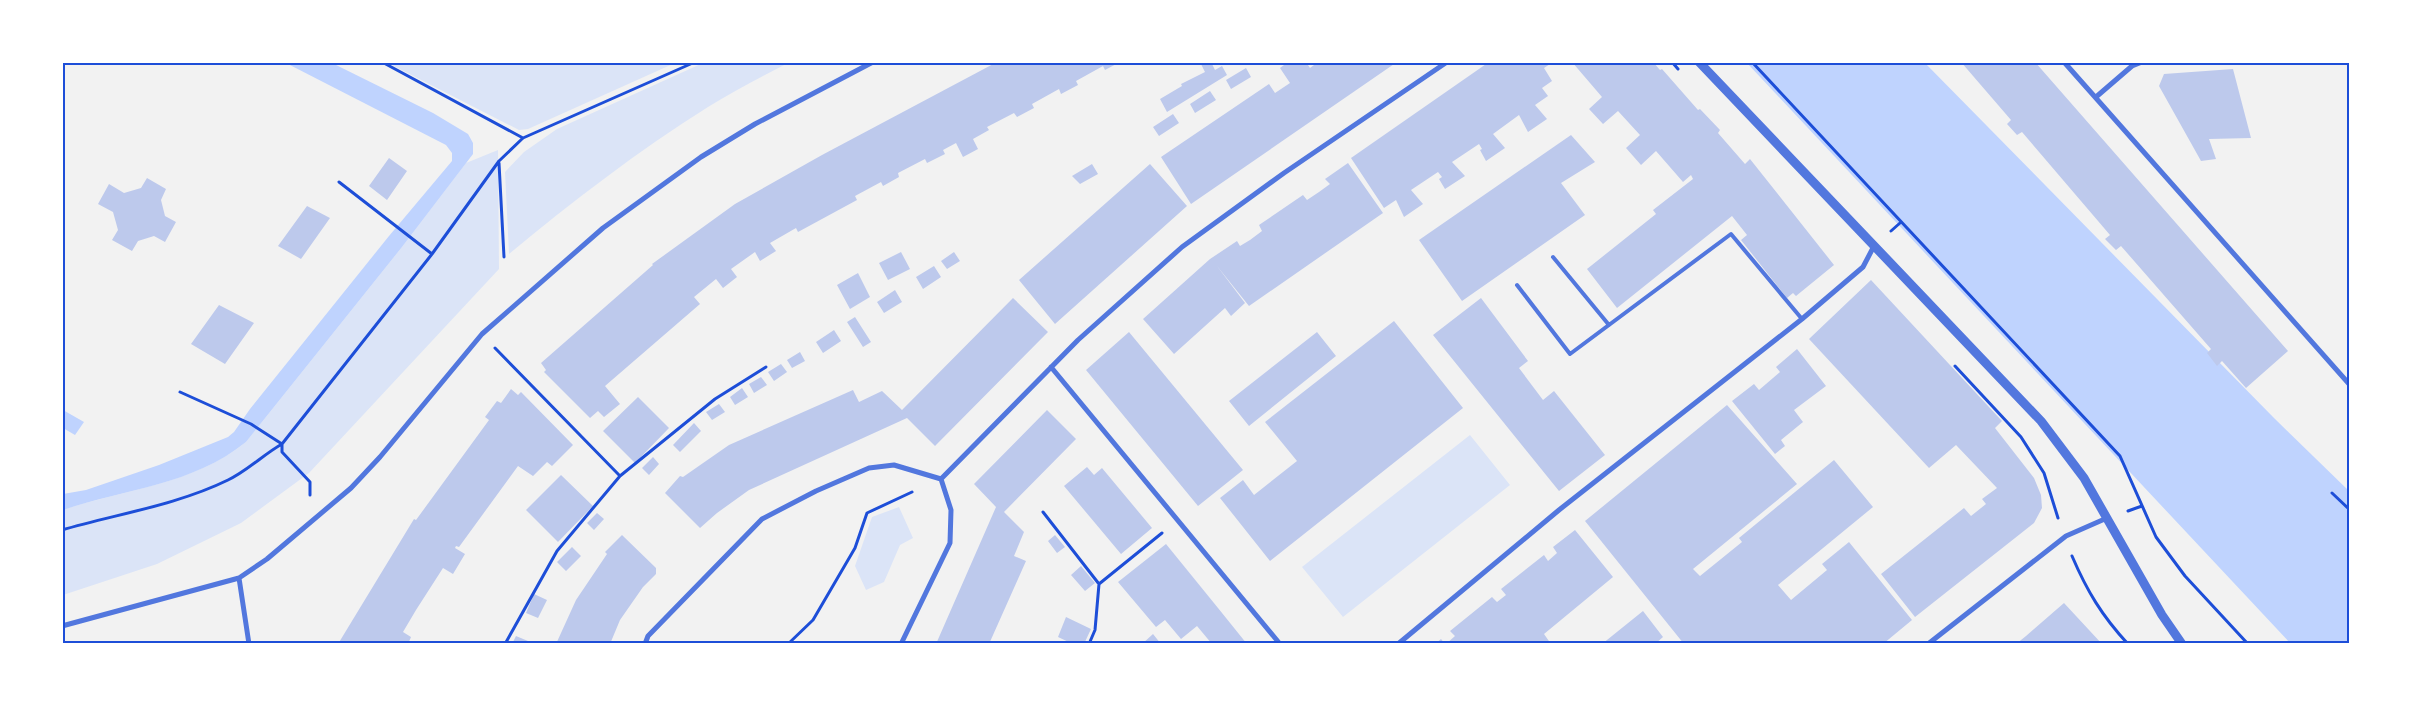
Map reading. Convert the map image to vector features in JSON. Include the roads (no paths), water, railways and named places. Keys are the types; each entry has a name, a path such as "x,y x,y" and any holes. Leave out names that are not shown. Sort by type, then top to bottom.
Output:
{"street":[{"path":"62,626 239,578 267,560 351,488 380,458 482,334 603,228 701,157 755,124 874,62"},
{"path":"941,479 1051,367 1182,247 1284,173 1447,62"},
{"path":"1699,62 2041,421 2084,478 2162,615 2182,644"},
{"path":"2064,62 2350,385"},
{"path":"2096,97 2132,66 2142,62"},
{"path":"1398,644 1559,510 1802,319 1863,268 1874,246"},
{"path":"1051,367 1280,644"},
{"path":"645,644 648,636 762,519 816,491 869,468 894,465 941,479"},
{"path":"900,644 950,543 951,510 941,479"},
{"path":"1929,643 2066,536 2106,518"},
{"path":"239,578 249,644"}],"lane":[{"path":"1517,285 1570,354 1731,234 1802,319"},
{"path":"1553,257 1609,325"}],"water":[{"path":"286,63 332,63 433,113 468,134 473,143 473,154 402,247 246,442 204,468 181,477 63,510 63,494 86,490 159,465 228,437 234,432 250,409 389,236 452,161 452,153 446,145"},
{"path":"1747,63 1925,63 2274,418 2349,491 2349,643 2290,643"},
{"path":"63,410 84,422 75,435 63,428"}]}
